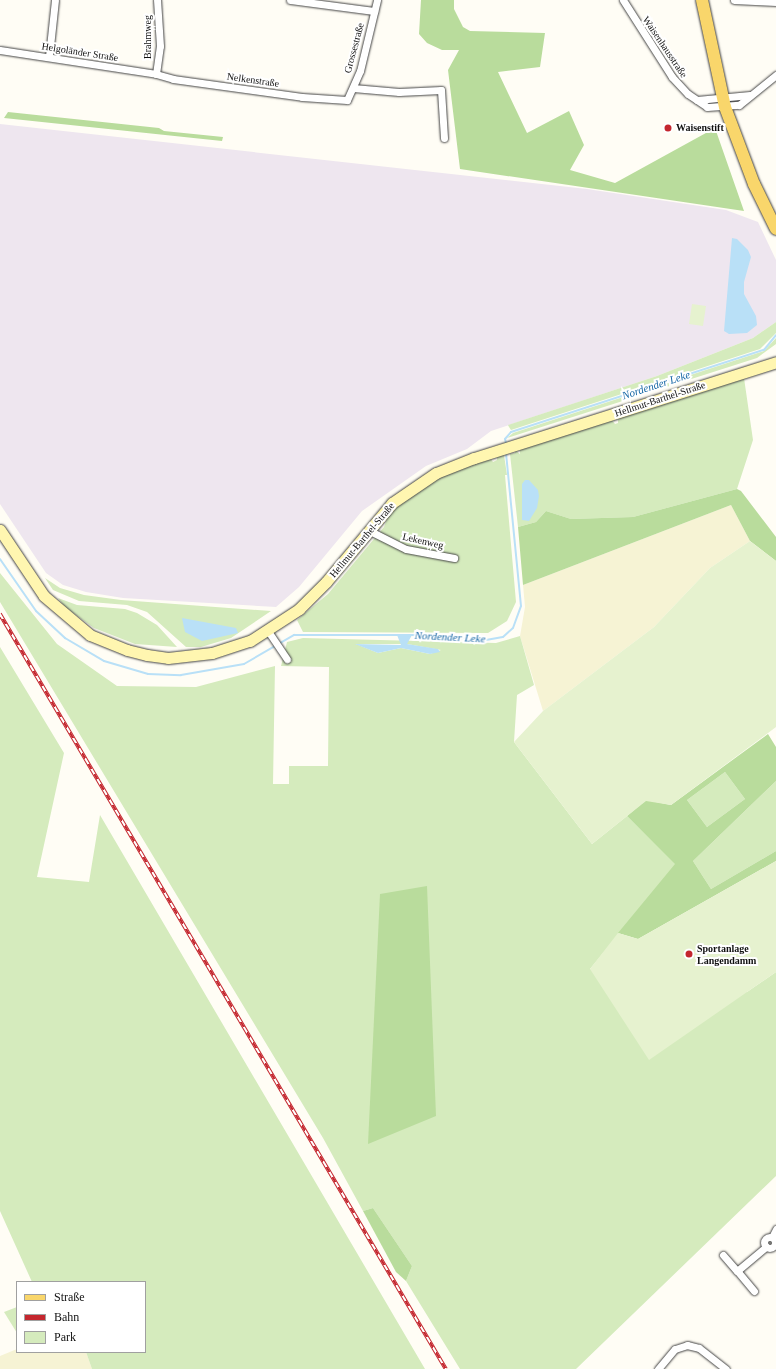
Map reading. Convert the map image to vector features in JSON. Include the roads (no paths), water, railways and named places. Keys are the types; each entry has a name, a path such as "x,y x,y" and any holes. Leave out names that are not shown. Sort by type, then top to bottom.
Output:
{"main road":[{"path":"702,0 724,102 754,184 776,229"}],"street":[{"path":"48,56 55,0"},
{"name":"Brahmweg","path":"156,74 160,46 157,0"},
{"path":"290,0 374,12"},
{"name":"Grossestraße","path":"347,100 353,88 377,0"},
{"name":"Waisenhausstraße","path":"623,0 672,77 696,100 707,107 724,102 738,105 776,76"},
{"path":"734,0 776,2"},
{"name":"Helgoländer Straße","path":"0,50 48,56 156,74"},
{"name":"Nelkenstraße","path":"156,74 180,80 302,97 347,100"},
{"path":"353,88 399,92 440,90 444,138"},
{"name":"Hellmut-Barthel-Straße","path":"0,530 44,596 74,624 109,644 161,657 195,657 229,649 268,630 313,596 392,503 422,481 455,465 776,362"},
{"name":"Lekenweg","path":"368,530 406,549 454,558"},
{"path":"268,630 286,659"},
{"path":"737,1271 766,1247 774,1247 776,1243 772,1237 776,1229"},
{"path":"723,1255 754,1291"},
{"path":"658,1369 675,1349 687,1345 699,1348 726,1369"}],"water":[{"path":"732,238 737,239 748,250 751,257 744,282 744,294 756,316 757,325 747,333 729,334 724,331"},
{"path":"525,480 529,480 538,490 539,496 537,508 529,521 522,520 522,484"},
{"path":"182,618 236,628 238,633 202,641 185,632"},
{"path":"397,635 412,635 407,644 438,649 440,652 430,654 401,648 378,653 355,644 401,645"}],"waterway":[{"name":"Nordender Leke","path":"506,443 505,439 511,432 764,350 776,335"},
{"name":"Nordender Leke","path":"0,559 36,611 65,638 104,661 148,674 181,675 244,664 294,635 412,635 486,640 503,637 513,628 521,606 506,452"}],"railway":[{"path":"0,614 446,1369"}],"place":[{"name":"Waisenstift","path":"668,128"},
{"name":"Sportanlage Langendamm","path":"689,954"}]}
